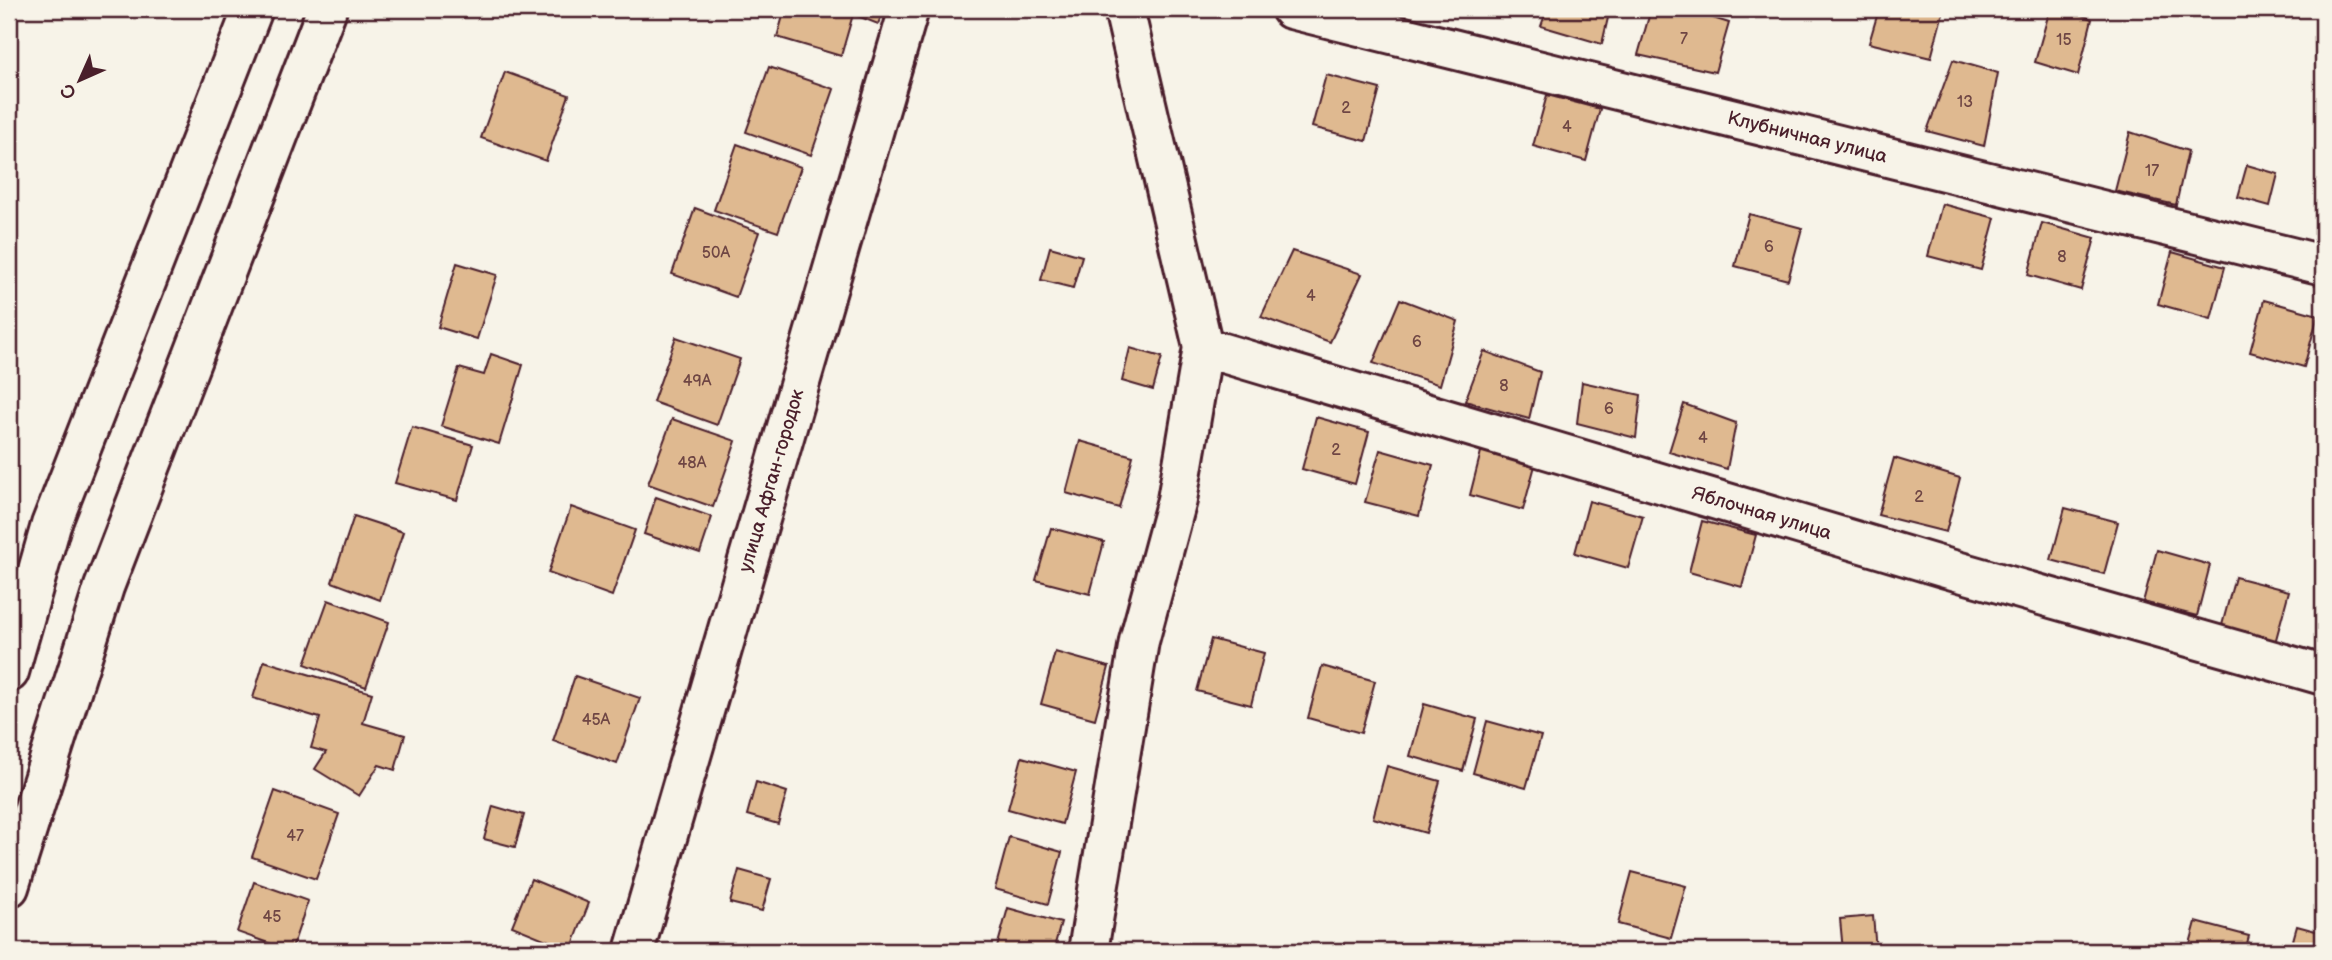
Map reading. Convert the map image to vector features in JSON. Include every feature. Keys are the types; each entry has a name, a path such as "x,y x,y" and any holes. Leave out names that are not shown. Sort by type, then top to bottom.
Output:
{"street":[{"path":"9,671 51,525 253,9"},
{"path":"9,887 104,587 327,9"},
{"name":"улица Афган-городок","path":"634,951 909,9"},
{"path":"1088,951 1139,641 1177,500 1203,347 1124,9"},
{"name":"Клубничная улица","path":"1291,9 2323,265"},
{"name":"Яблочная улица","path":"1203,347 1946,568 2323,675"}],"building":[{"path":"785,9 854,11 841,56 777,37"},
{"path":"840,9 884,9 878,24"},
{"path":"1547,9 1610,9 1602,44 1541,26"},
{"path":"1651,9 1684,9 1729,23 1715,72 1638,55"},
{"path":"1879,9 1944,9 1931,58 1869,43"},
{"path":"2050,9 2066,9 2092,19 2078,75 2035,62"},
{"path":"1953,60 1998,73 1984,146 1927,131"},
{"path":"769,67 834,89 811,155 746,132"},
{"path":"505,72 569,95 546,161 481,138"},
{"path":"1326,75 1380,89 1366,141 1312,127"},
{"path":"1547,95 1600,109 1586,161 1533,146"},
{"path":"2130,132 2188,151 2176,205 2115,191"},
{"path":"737,144 801,167 778,232 714,210"},
{"path":"2247,165 2278,174 2270,206 2238,197"},
{"path":"1942,204 1995,218 1981,270 1928,256"},
{"path":"695,208 759,232 736,297 672,274"},
{"path":"1749,214 1802,228 1788,280 1735,266"},
{"path":"2042,223 2095,238 2081,290 2028,275"},
{"path":"1050,247 1082,256 1073,288 1041,280"},
{"path":"1292,251 1362,274 1330,342 1261,317"},
{"path":"2172,252 2225,267 2211,319 2158,304"},
{"path":"457,263 497,275 477,339 438,327"},
{"path":"1400,299 1458,321 1440,385 1373,363"},
{"path":"2264,300 2318,315 2304,367 2250,352"},
{"path":"676,337 740,359 717,425 653,402"},
{"path":"1130,348 1162,357 1153,390 1122,381"},
{"path":"1484,351 1540,372 1529,419 1465,401"},
{"path":"491,354 523,365 499,444 441,426 459,368 484,375"},
{"path":"1582,382 1641,395 1636,438 1577,423"},
{"path":"1684,404 1736,423 1727,469 1669,452"},
{"path":"1316,417 1369,432 1355,484 1302,469"},
{"path":"672,419 736,441 713,507 648,484"},
{"path":"412,427 473,445 457,500 395,483"},
{"path":"1080,441 1133,456 1119,508 1066,493"},
{"path":"1483,444 1537,458 1523,510 1470,495"},
{"path":"1380,450 1433,465 1419,516 1365,502"},
{"path":"1894,458 1960,478 1946,532 1878,515"},
{"path":"656,497 712,517 700,553 644,534"},
{"path":"1589,501 1643,516 1628,568 1575,553"},
{"path":"571,507 635,530 612,596 548,573"},
{"path":"2065,508 2118,522 2104,574 2051,560"},
{"path":"354,516 403,532 380,600 332,582"},
{"path":"1702,521 1756,535 1742,587 1689,572"},
{"path":"1051,528 1104,542 1090,594 1036,580"},
{"path":"2157,550 2210,565 2197,616 2143,602"},
{"path":"2235,577 2289,591 2275,643 2221,629"},
{"path":"328,600 389,622 366,687 305,664"},
{"path":"1211,639 1264,653 1251,705 1197,691"},
{"path":"1055,652 1109,667 1095,719 1041,704"},
{"path":"264,661 372,693 363,723 405,735 395,770 379,765 359,796 315,769 326,752 311,748 320,718 253,698"},
{"path":"1322,666 1375,681 1361,733 1308,718"},
{"path":"575,676 640,698 617,764 553,741"},
{"path":"1424,704 1477,719 1463,771 1410,756"},
{"path":"1487,721 1541,736 1526,788 1473,773"},
{"path":"1022,757 1076,772 1062,824 1008,809"},
{"path":"1387,766 1440,781 1426,833 1373,818"},
{"path":"756,782 787,792 778,824 747,815"},
{"path":"275,791 339,814 316,879 252,857"},
{"path":"493,806 524,815 515,847 484,839"},
{"path":"1009,837 1062,852 1048,904 995,889"},
{"path":"739,870 771,879 762,911 730,903"},
{"path":"1632,872 1686,886 1671,938 1618,924"},
{"path":"531,879 589,903 571,950 512,926"},
{"path":"254,882 308,901 291,951 237,932"},
{"path":"1008,908 1061,923 1053,951 996,951"},
{"path":"1873,916 1876,950 1843,951 1840,919"},
{"path":"2196,922 2249,936 2245,951 2188,951"},
{"path":"2297,926 2323,933 2323,951 2290,951"}]}
